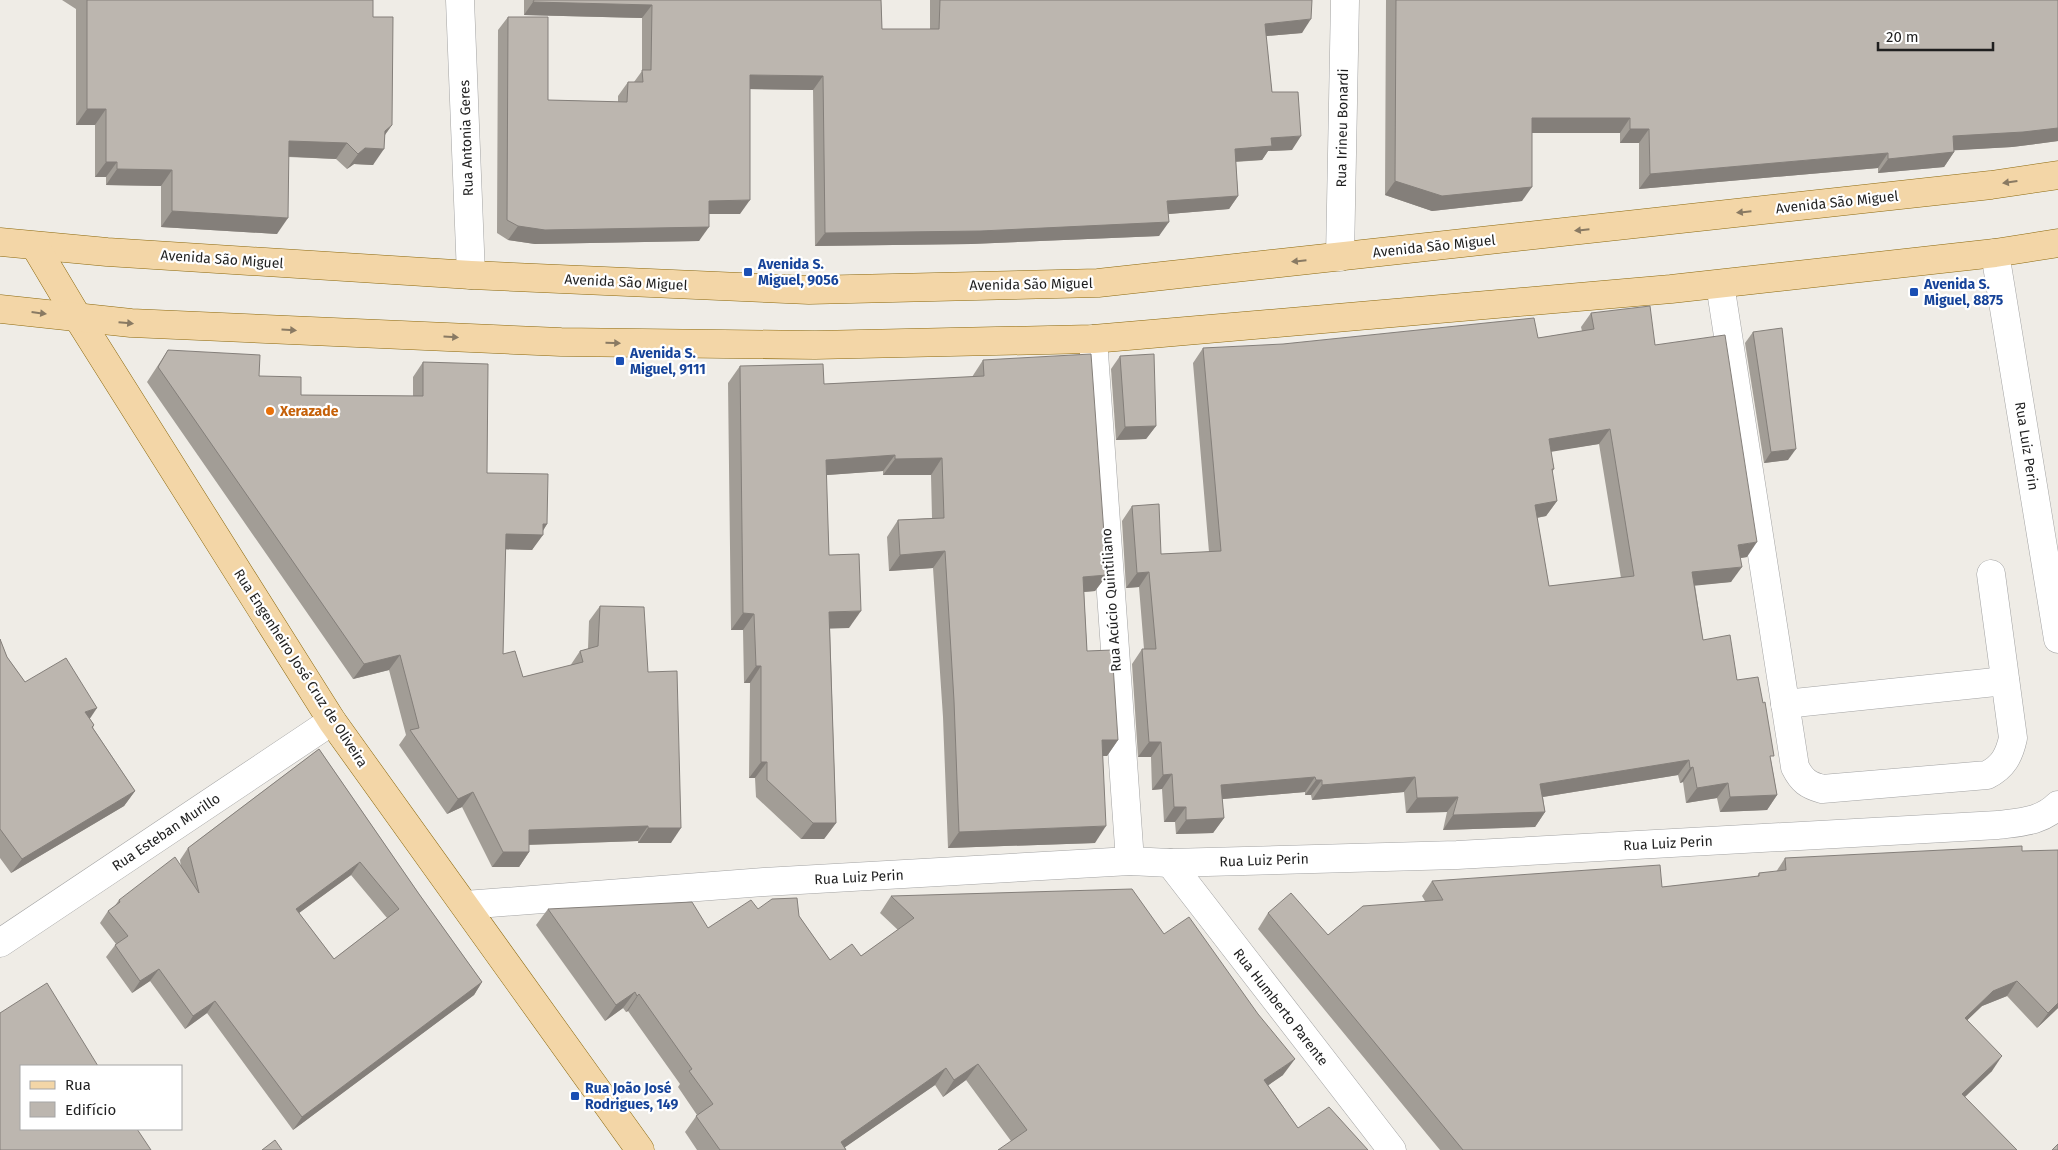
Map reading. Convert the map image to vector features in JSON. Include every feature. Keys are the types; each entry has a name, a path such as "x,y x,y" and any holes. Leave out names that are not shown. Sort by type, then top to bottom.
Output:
{"main road":[{"name":"Avenida São Miguel","path":"0,242 471,275 809,290 1098,283 1991,185 2058,175"},
{"path":"0,309 141,324 571,342 815,346 1093,339 1720,284 1995,253 2058,243"},
{"name":"Rua Engenheiro José Cruz de Oliveira","path":"36,246 78,318 332,721 640,1150"}],"street":[{"name":"Rua Antonia Geres","path":"460,0 471,275"},
{"name":"Rua Irineu Bonardi","path":"1340,257 1345,0"},
{"name":"Rua Luiz Perin","path":"1995,253 2058,639"},
{"path":"1720,284 1795,767 1800,777 1810,786 1822,789 1987,775 1997,770 2005,762 2013,738 1991,574"},
{"name":"Rua Acúcio Quintiliano","path":"1093,339 1130,861"},
{"path":"1785,704 2005,681"},
{"name":"Rua Esteban Murillo","path":"0,943 332,721"},
{"name":"Rua Luiz Perin","path":"465,905 764,882 1130,861 1170,863 1457,855 1998,825 2031,821 2050,814 2058,805"},
{"name":"Rua Humberto Parente","path":"1170,863 1392,1150"}],"building":[{"path":"87,0 373,0 373,17 393,17 392,125 385,131 384,149 365,148 358,154 347,143 289,141 288,218 172,211 172,170 117,169 117,162 106,162 106,109 87,109"},
{"path":"534,0 881,0 882,29 939,29 940,0 1312,0 1311,19 1265,24 1272,92 1298,92 1301,136 1271,138 1272,146 1235,149 1238,196 1167,201 1169,222 981,231 825,233 823,76 750,75 750,200 709,201 709,227 545,230 518,226 507,220 508,17 548,17 548,100 627,102 628,82 643,82 642,70 651,70 652,5 533,2"},
{"path":"1396,0 2058,0 2058,128 1953,136 1954,152 1888,159 1888,153 1650,174 1649,129 1630,129 1630,118 1532,118 1532,187 1442,196 1395,181"},
{"path":"1650,306 1655,345 1725,335 1757,542 1738,545 1742,567 1692,572 1703,640 1730,635 1737,680 1758,677 1763,703 1765,702 1774,756 1770,756 1777,795 1730,797 1728,783 1697,788 1693,767 1690,768 1689,760 1540,784 1545,812 1453,815 1458,797 1417,798 1415,777 1322,785 1322,780 1316,780 1315,777 1221,785 1224,818 1186,820 1186,807 1174,807 1172,774 1163,775 1161,742 1149,742 1142,649 1156,649 1149,572 1137,573 1132,506 1159,504 1161,554 1221,551 1203,348 1283,344 1534,318 1538,338 1594,329 1591,313","holes":["1610,429 1634,576 1549,586 1535,505 1557,501 1549,439"]},
{"path":"1782,328 1796,449 1771,452 1753,332"},
{"path":"168,350 260,355 259,376 301,377 301,395 423,396 423,362 488,364 487,473 548,474 547,524 543,524 543,535 506,534 503,654 515,651 523,677 583,662 580,651 598,646 600,606 644,607 648,672 677,671 681,828 648,828 648,826 529,830 529,852 503,852 473,792 458,799 410,730 419,728 400,655 364,664 158,367"},
{"path":"1091,354 1107,575 1083,577 1087,651 1112,650 1118,740 1102,740 1106,826 959,832 954,701 945,551 900,555 898,520 944,518 942,458 895,459 895,455 826,460 829,555 859,554 861,611 829,612 836,823 813,823 767,780 767,762 761,762 761,666 756,666 754,614 743,613 740,366 823,364 824,384 984,376 983,360"},
{"path":"1154,354 1156,426 1125,427 1120,356"},
{"path":"0,639 7,657 25,682 66,658 97,708 85,712 94,725 92,727 135,791 22,859 0,829"},
{"path":"319,749 482,982 302,1117 215,1001 193,1016 159,969 140,981 115,945 128,936 108,911 120,902 119,900 175,857 199,893 188,848","holes":["360,862 399,909 334,959 296,909"]},
{"path":"2022,846 2022,851 2058,850 2058,1003 2048,1013 2017,981 1993,991 1965,1018 2002,1056 1962,1094 2017,1150 1463,1150 1268,913 1291,893 1328,935 1363,906 1443,900 1432,881 1660,865 1662,887 1759,876 1759,873 1786,870 1785,858"},
{"path":"1132,889 1164,934 1189,917 1258,1014 1295,1059 1264,1080 1298,1128 1329,1107 1368,1150 998,1150 1027,1130 978,1064 954,1080 946,1068 841,1142 846,1150 720,1150 696,1116 713,1104 689,1071 692,1069 639,994 637,996 635,992 616,1005 548,909 692,902 708,928 751,900 758,909 772,899 797,898 799,916 830,960 852,944 861,956 914,918 891,896"},
{"path":"47,983 97,1065 20,1065 20,1130 138,1130 151,1150 0,1150 0,1013"},
{"path":"275,1140 282,1150 262,1150"},
{"path":"2058,1144 2058,1150 2052,1150"}],"place":[{"name":"Avenida S. Miguel, 9056","path":"748,272"},
{"name":"Avenida S. Miguel, 8875","path":"1914,292"},
{"name":"Avenida S. Miguel, 9111","path":"620,361"},
{"name":"Xerazade","path":"270,411"},
{"name":"Rua João José Rodrigues, 149","path":"575,1096"}]}
